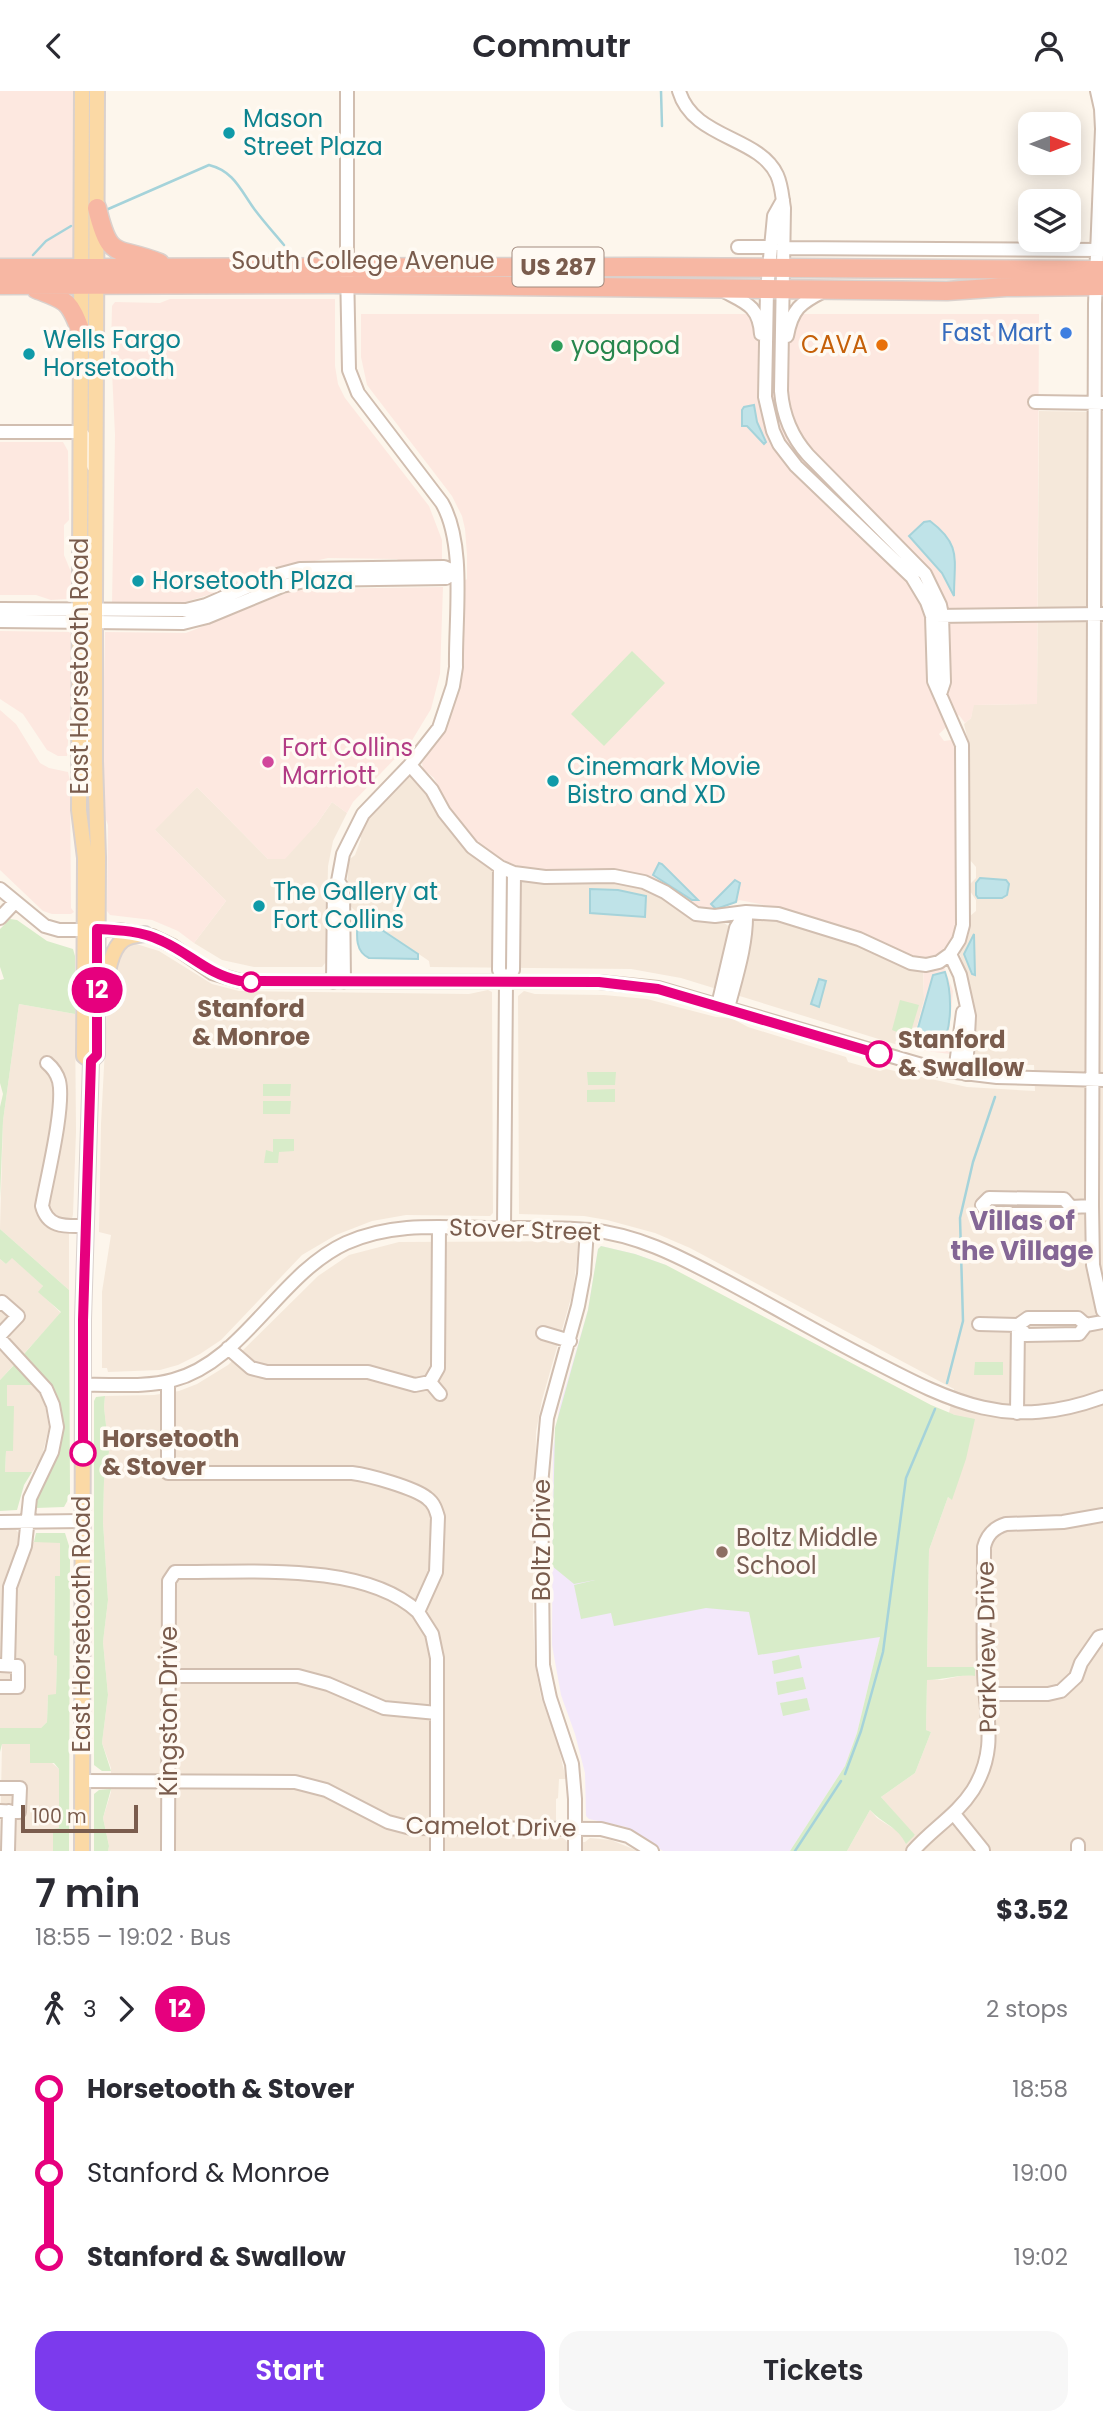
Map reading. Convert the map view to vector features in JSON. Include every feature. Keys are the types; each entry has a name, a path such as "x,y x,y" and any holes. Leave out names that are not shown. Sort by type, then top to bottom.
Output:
{"highway":[{"path":"97,208 103,235 108,244 119,251 144,256 173,268"},
{"name":"South College Avenue","path":"0,268 89,277 776,269 1100,278"},
{"name":"South College Avenue","path":"0,285 26,285 173,268 775,290 947,291 1100,278"},
{"path":"26,285 62,299 72,308 81,332"}],"main road":[{"path":"83,91 90,106 90,155 97,176"},
{"path":"83,91 89,277"},
{"path":"89,277 97,208 97,91"},
{"name":"East Horsetooth Road","path":"89,277 81,332 80,432 98,857 91,930"},
{"name":"East Horsetooth Road","path":"82,1851 83,1385 86,1226 94,1057 91,930 79,810 80,699 95,473 89,277"},
{"path":"94,1057 103,1048 107,980 116,949 127,937 145,935"}],"street":[{"path":"339,982 334,888 343,854 356,825 373,801 410,765 439,728 453,686 456,572 456,544 448,514 358,393 352,381 348,359 347,91"},
{"path":"679,91 687,110 697,120 751,151 770,165 776,174 783,200 775,290 766,348 766,405 779,444 796,466 912,577 937,616"},
{"path":"1097,91 1102,129 1098,614 1098,1181 1092,1206 1094,1265 1103,1311"},
{"path":"738,247 1100,250"},
{"path":"720,289 747,303 755,312 766,348"},
{"path":"410,765 432,790 456,830 472,847 499,867 514,873 545,877 596,875 627,878 653,885 696,913 715,916 746,912 778,914 859,939 911,963 926,965 939,962 950,954 959,940 963,925 963,753 961,739 934,681 937,616 940,605 925,574 808,455 793,436 782,403 782,356 775,290"},
{"path":"782,356 794,311 807,299 824,290"},
{"path":"1035,402 1099,403"},
{"path":"0,432 80,432 88,442 95,473"},
{"path":"0,609 175,624 193,621 265,592 310,580 446,578 456,572"},
{"path":"937,616 1098,614"},
{"path":"0,621 87,616"},
{"path":"80,699 86,717 86,744 95,761"},
{"path":"79,764 89,772 89,802 96,810"},
{"path":"499,867 499,970 506,982"},
{"path":"505,1228 506,982 513,970 514,873"},
{"path":"0,889 44,926 59,930 120,930 145,935 173,946 212,973 231,979 252,982 622,984 658,989 723,1006 913,1063 960,1073 1098,1081"},
{"path":"0,918 15,902"},
{"path":"723,1006 736,928 746,912"},
{"path":"950,954 960,975 966,1009 961,1014 960,1073"},
{"path":"47,1063 56,1073 60,1090 59,1111 42,1206 44,1213 53,1223 60,1226 86,1226"},
{"path":"1071,1206 1066,1214 988,1214 982,1205 989,1198 1063,1199 1071,1206 1092,1206"},
{"path":"228,1348 251,1368 267,1372 368,1372 415,1385 430,1382 438,1368 439,1227"},
{"name":"Stover Street","path":"83,1385 168,1381 198,1371 228,1348 290,1284 331,1251 377,1231 439,1227 587,1230 629,1237 670,1252 810,1329 945,1398 976,1408 1017,1413 1058,1410 1103,1397"},
{"name":"Boltz Drive","path":"575,1851 572,1764 550,1698 542,1650 542,1457 547,1418 570,1341 584,1274 587,1230"},
{"path":"0,1304 2,1302 18,1316 0,1337 46,1389 56,1417 56,1440 35,1485 25,1546 13,1576 8,1599 4,1665 18,1665 18,1687 0,1687"},
{"path":"979,1324 1018,1325 1028,1318 1078,1318 1086,1325 1103,1322"},
{"path":"1017,1413 1018,1325"},
{"path":"543,1332 570,1341"},
{"path":"168,1381 168,1473 352,1473 409,1490 427,1498 436,1509 438,1559 435,1575 418,1612 436,1646 437,1851"},
{"path":"430,1382 440,1394"},
{"name":"Parkview Drive","path":"913,1851 954,1814 974,1789 985,1764 990,1737 984,1675 985,1548 989,1535 999,1526 1006,1524 1063,1522 1103,1515"},
{"path":"0,1522 83,1521"},
{"name":"Kingston Drive","path":"168,1851 170,1581 175,1572 328,1575 389,1593 418,1612"},
{"path":"986,1694 1048,1694 1061,1691 1072,1684 1082,1663 1099,1637 1103,1636"},
{"path":"169,1676 298,1676 328,1684 384,1708 437,1713"},
{"name":"Camelot Drive","path":"82,1781 295,1782 326,1790 399,1826 616,1832 639,1841 652,1851"},
{"path":"0,1788 20,1789 19,1812 4,1811 8,1851"},
{"path":"954,1814 983,1850"}],"shaded area":[{"path":"0,91 82,91 81,268 0,268"},
{"path":"170,299 335,299 335,366 338,384 345,398 429,506 442,540 442,561 328,558 270,571 185,602 112,603 115,435 112,306 115,302 160,303"},
{"path":"361,314 1039,314 1037,704 974,705 971,718 965,723 959,715 939,734 944,741 951,740 954,743 957,753 958,927 950,945 939,954 953,991 948,1043 950,1054 911,1049 924,1000 923,958 914,958 858,931 775,907 739,900 706,910 693,905 667,885 651,877 589,868 522,868 494,856 470,838 452,814 434,778 423,769 422,763 442,735 461,681 463,582 467,579 465,529 452,496 367,385 361,357"},
{"path":"1039,411 1103,412 1103,1851 847,1851 870,1810 877,1818 902,1834 915,1836 881,1797 915,1773 931,1732 926,1730 927,1679 942,1680 965,1675 975,1667 927,1668 929,1550 948,1497 951,1499 955,1415 949,1413 954,1389 690,1248 655,1233 584,1216 519,1214 518,996 524,991 535,994 647,999 716,1017 731,1018 748,1027 846,1057 848,1062 880,1071 886,1069 967,1087 1035,1091 1034,1065 975,1063 970,1058 971,994 959,952 969,934 970,916 976,911 976,900 970,891 970,884 976,878 976,867 970,860 970,749 964,724 971,718 973,705 1037,704"},
{"path":"0,442 63,442 68,451 69,520 64,525 64,555 71,572 71,596 67,599 51,600 36,595 0,595"},
{"path":"443,587 440,674 431,709 411,742 353,802 347,813 332,802 316,825 285,859 268,859 197,787 155,830 226,901 194,943 178,931 152,920 110,915 107,911 108,825 102,773 105,632 186,633 289,592 311,589"},
{"path":"0,631 69,632 72,635 67,756 58,756 47,750 23,714 0,699"},
{"path":"0,710 16,724 40,763 68,772 71,908 74,912 71,914 43,911 0,870"},
{"path":"408,775 414,777 426,791 457,841 494,872 627,884 658,894 688,916 702,921 723,922 731,928 755,918 771,918 855,943 923,970 924,1000 911,1049 681,978 631,969 430,967 429,961 353,909 347,901 348,867 361,839 359,832 364,821"},
{"path":"197,787 268,859 316,825 332,802 347,813 333,841 328,866 326,962 322,967 254,967 222,960 194,943 226,901 154,829"},
{"path":"125,943 159,951 212,984 239,991 492,992 493,1213 490,1216 406,1215 372,1221 336,1235 302,1255 221,1340 200,1354 160,1370 108,1372 107,1368 102,1368 102,1292 111,1235 99,1232 108,991 111,974"},
{"path":"19,1004 75,1014 76,1132 73,1214 69,1233 69,1290 0,1229 3,1121"},
{"path":"579,1241 573,1291 542,1400 536,1432 533,1618 535,1665 541,1697 557,1741 566,1779 559,1779 556,1837 564,1838 567,1842 585,1842 590,1838 611,1840 638,1851 108,1851 103,1818 111,1792 111,1768 102,1743 108,1695 103,1642 108,1600 103,1522 104,1481 109,1452 105,1396 154,1395 179,1391 197,1384 228,1365 318,1276 349,1255 399,1242"},
{"name":"Boltz Middle School","path":"601,1246 666,1265 880,1637 857,1733 845,1766 790,1851 663,1851 626,1827 586,1816 585,1773 561,1695 552,1645 553,1449 559,1409 588,1310 598,1249"},
{"path":"12,1257 43,1286 39,1292 61,1313 0,1380 0,1259 6,1264"},
{"path":"7,1385 34,1385 44,1401 49,1428 41,1459 32,1472 5,1472 6,1451 13,1451 13,1406 7,1406"},
{"path":"0,1530 16,1530 19,1533 19,1542 60,1542 60,1576 55,1577 56,1695 48,1695 47,1722 41,1728 0,1728"},
{"path":"2,1744 30,1744 59,1769 59,1829 53,1829 53,1851 0,1851"}],"green space":[{"path":"632,651 665,683 604,746 571,714"},
{"path":"10,919 17,920 47,941 73,949 75,1014 19,1004 3,1121 0,1199 0,1107 3,1094 0,1083 0,980 4,979 0,967 0,929"},
{"path":"900,1000 919,1005 909,1038 892,1030"},
{"path":"587,1072 616,1072 615,1085 588,1085"},
{"path":"263,1084 291,1084 290,1096 263,1096"},
{"path":"615,1089 615,1102 587,1102 587,1090"},
{"path":"263,1101 291,1101 290,1114 263,1114"},
{"path":"273,1139 294,1139 294,1151 279,1152 278,1163 264,1163 266,1150 273,1152"},
{"path":"0,1229 69,1290 70,1496 64,1507 36,1508 34,1505 55,1461 63,1429 59,1402 53,1390 24,1354 61,1312 38,1292 43,1286 12,1258 6,1264 0,1259"},
{"name":"Boltz Middle School","path":"601,1246 666,1265 931,1405 955,1415 975,1419 966,1459 952,1500 948,1497 929,1550 927,1667 975,1667 975,1676 927,1680 926,1730 931,1732 915,1773 881,1797 915,1835 906,1844 899,1833 870,1810 847,1851 790,1851 845,1766 857,1733 880,1637 758,1655 749,1612 706,1608 614,1626 611,1613 581,1619 574,1585 595,1580 574,1584 552,1566 555,1428 588,1310 598,1249"},
{"path":"975,1362 1003,1362 1003,1375 974,1375"},
{"path":"14,1365 34,1385 7,1385 7,1406 14,1406 13,1451 6,1451 5,1472 32,1472 24,1485 17,1510 0,1511 0,1380"},
{"path":"105,1396 109,1452 104,1481 103,1522 108,1600 103,1642 108,1695 102,1743 111,1771 102,1771 94,1765 94,1401 96,1397"},
{"path":"36,1533 65,1533 70,1549 69,1851 53,1851 53,1829 59,1828 59,1769 54,1763 30,1763 30,1744 2,1744 0,1752 0,1728 41,1728 47,1722 48,1695 56,1694 55,1576 60,1576 60,1543 34,1542"},
{"path":"799,1655 802,1668 774,1674 772,1661"},
{"path":"803,1677 806,1689 778,1695 776,1682"},
{"path":"807,1698 810,1710 783,1716 780,1703"},
{"path":"111,1789 103,1818 108,1851 94,1851 94,1794 99,1790"}],"water":[{"path":"754,405 757,422 766,442 764,444 747,426 742,426 742,410"},
{"path":"930,521 952,546 955,562 954,596 942,573 909,536 924,522"},
{"path":"659,863 698,900 692,900 653,875"},
{"path":"980,878 1006,880 1009,884 1007,895 1002,898 978,898 976,883"},
{"path":"735,880 740,883 736,902 716,909 711,904"},
{"path":"590,889 618,890 646,896 645,917 590,913"},
{"path":"358,914 418,954 418,959 369,958 358,945"},
{"path":"974,934 975,975 972,974 964,954"},
{"path":"945,972 950,1000 949,1022 940,1047 929,1046 917,1039 916,1035 933,975"},
{"path":"819,979 826,981 819,1007 811,1004"}],"waterway":[{"path":"661,91 662,126"},
{"path":"106,210 209,165 231,177 284,245"},
{"path":"33,255 46,241 71,226"},
{"path":"947,1383 963,1321 960,1218 973,1162 995,1097"},
{"path":"845,1774 861,1731 883,1652 906,1478 935,1409"},
{"path":"795,1851 841,1781"}],"bus line":[{"name":"12","path":"83,1453 83,1320 91,1061 97,1055 97,929 152,936 173,946 212,973 240,981 599,982 658,989 748,1013 879,1054"}],"place":[{"name":"Mason Street Plaza","path":"229,133"},
{"name":"Fast Mart","path":"1066,333"},
{"name":"CAVA","path":"882,345"},
{"name":"yogapod","path":"557,346"},
{"name":"Wells Fargo Horsetooth","path":"29,354"},
{"name":"Horsetooth Plaza","path":"138,581"},
{"name":"Fort Collins Marriott","path":"268,762"},
{"name":"Cinemark Movie Bistro and XD","path":"553,781"},
{"name":"The Gallery at Fort Collins","path":"259,906"},
{"name":"Stanford & Monroe","path":"251,982"},
{"name":"Stanford & Swallow","path":"879,1054"},
{"name":"Horsetooth & Stover","path":"83,1453"},
{"name":"Boltz Middle School","path":"722,1552"}],"district":[{"name":"Villas of the Village","path":"1022,1236"}]}
